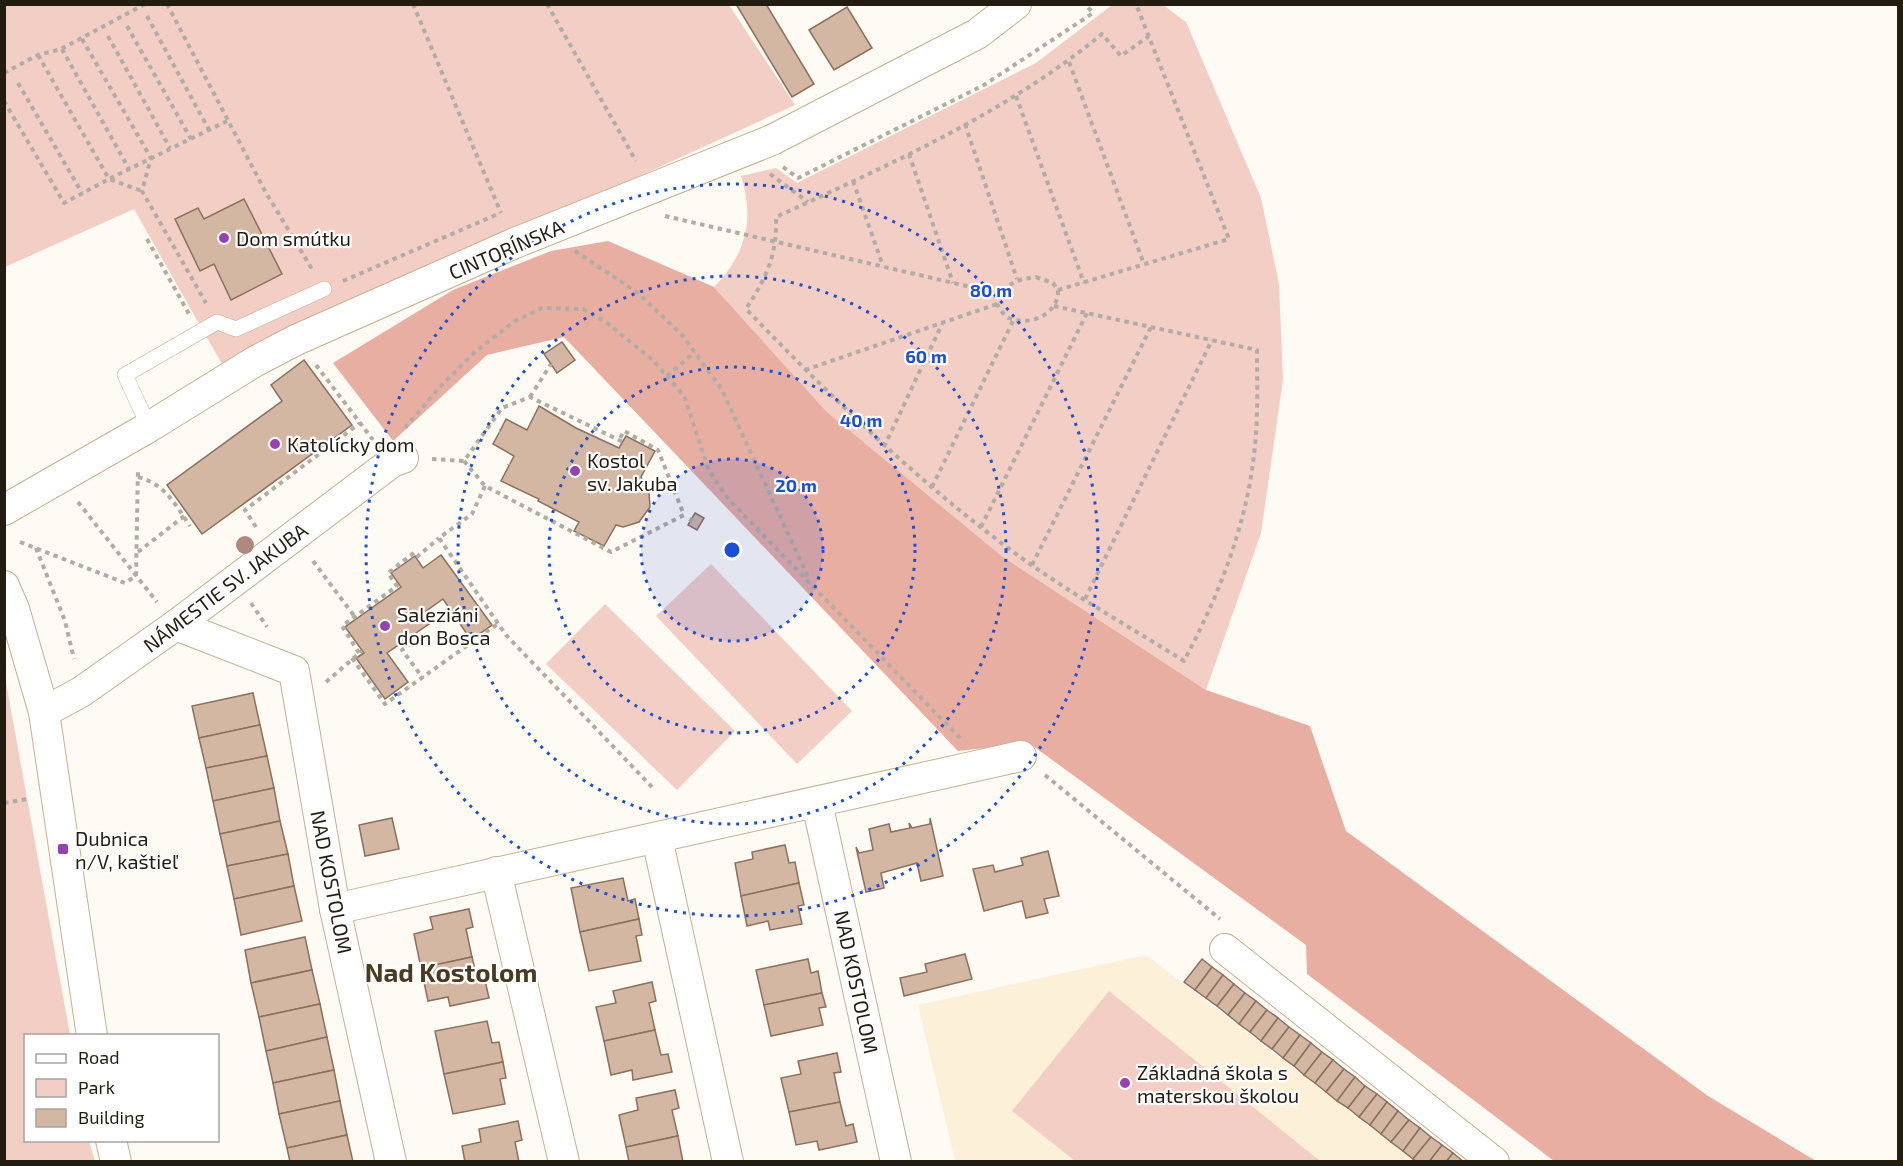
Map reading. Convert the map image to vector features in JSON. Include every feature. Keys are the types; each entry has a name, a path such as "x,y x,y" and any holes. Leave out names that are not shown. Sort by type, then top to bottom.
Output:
{"street":[{"name":"CINTORÍNSKA","path":"4,510 149,427 254,362 296,340 515,243 748,158 772,140 977,34 1016,4"},
{"name":"NÁMESTIE SV. JAKUBA","path":"44,712 81,692 167,615 283,544 392,462 392,446"},
{"path":"4,586 14,609 44,712 92,1034"},
{"name":"NAD KOSTOLOM","path":"167,615 294,671 335,909 391,1161"},
{"name":"NAD KOSTOLOM","path":"335,909 1021,756"},
{"name":"NAD KOSTOLOM","path":"817,803 896,1161"},
{"path":"657,838 728,1161"},
{"path":"496,872 564,1161"},
{"path":"1226,937 1494,1161"}],"lane":[{"path":"149,427 125,375 217,322 236,329 324,289"}],"path":[{"path":"4,73 38,55 62,49 145,4"},
{"path":"167,4 227,121 324,289"},
{"path":"413,4 501,213"},
{"path":"547,4 636,161"},
{"path":"748,158 776,162 798,178 945,106 1010,70 1093,13 1085,4"},
{"path":"1058,290 1229,238 1136,4"},
{"path":"147,16 209,130"},
{"path":"127,26 190,139"},
{"path":"1054,306 1257,350 1256,433 1248,494 1215,603 1184,661 1032,565 981,527 884,447 746,309 772,261 777,242 776,217 909,154 1016,96 1069,62 1102,34 1121,56 1149,36"},
{"path":"108,36 171,148"},
{"path":"81,39 151,158 142,191"},
{"path":"62,49 129,169"},
{"path":"38,55 109,179 142,191 217,322"},
{"path":"1069,62 1144,264"},
{"path":"18,83 82,193"},
{"path":"1016,96 1084,283"},
{"path":"4,101 64,203 227,121"},
{"path":"965,124 1017,279"},
{"path":"909,154 954,283"},
{"path":"748,158 809,202"},
{"path":"853,182 883,266"},
{"path":"664,216 1001,294"},
{"path":"147,239 199,331"},
{"path":"572,249 638,293 683,336 695,352 722,390 809,580"},
{"path":"805,370 997,304 1006,286 1017,279 1036,277 1053,284 1058,290"},
{"path":"997,304 1007,318 1024,322 1043,317 1054,306 1058,290"},
{"path":"392,446 438,389 476,351 515,321 542,308 583,309 607,323 654,361 684,396 709,471 729,500 986,764"},
{"path":"981,527 1087,313"},
{"path":"932,487 1014,319"},
{"path":"884,447 942,323"},
{"path":"1032,565 1151,327"},
{"path":"1085,599 1212,340"},
{"path":"667,376 695,352"},
{"path":"311,359 360,423 392,446 464,461 485,486 611,552 684,515"},
{"path":"464,461 502,408 530,397 551,364"},
{"path":"530,397 621,441 624,431 658,450 684,515 691,519"},
{"path":"355,618 283,544 243,508 360,423"},
{"path":"136,576 138,466"},
{"path":"138,477 157,483 166,491 185,515 190,526"},
{"path":"321,686 360,652 342,626 397,586 388,573 415,552 418,556 472,514 485,486"},
{"path":"77,501 167,615"},
{"path":"137,553 185,515"},
{"path":"439,538 506,635 652,788"},
{"path":"20,542 125,583 136,576"},
{"path":"36,549 65,621 81,692"},
{"path":"463,585 469,580"},
{"path":"352,658 384,704 499,622"},
{"path":"411,636 414,641 402,650 423,678"},
{"path":"1021,756 1226,937"}],"shaded area":[{"path":"608,241 714,287 826,411 1003,557 1206,690 1310,726 1346,831 1708,1096 1816,1161 1554,1161 1307,974 1306,945 1029,743 958,751 564,337 487,355 393,441 333,363 453,290 551,251"},
{"name":"Základná škola s materskou školou","path":"1146,955 1414,1161 955,1161 918,1005"}],"green space":[{"path":"4,5 729,5 795,105 223,366 134,209 5,267"},
{"path":"1112,5 1163,5 1186,22 1261,198 1279,284 1283,380 1261,533 1206,690 1003,557 826,411 714,287 734,262 745,236 747,207 741,176 776,168 797,183 1036,63"},
{"path":"711,564 852,711 797,764 656,616"},
{"path":"605,604 735,731 677,790 546,664"},
{"path":"5,677 70,1034 24,1034 24,1142 89,1142 95,1161 5,1161"},
{"path":"1109,991 1320,1161 1075,1161 1012,1111"}],"building":[{"path":"736,4 766,4 814,84 792,97"},
{"path":"847,7 872,48 834,70 809,30"},
{"name":"Dom smútku","path":"244,199 282,274 231,300 214,264 200,271 175,219 198,208 204,219"},
{"path":"562,342 575,360 557,373 544,354"},
{"name":"Katolícky dom","path":"304,360 352,425 202,534 167,485 282,401 271,385"},
{"name":"Kostol sv. Jakuba","path":"539,406 576,428 619,448 626,436 655,451 641,477 649,493 650,507 639,522 623,527 616,525 604,546 574,531 579,522 501,481 514,456 493,444 506,419 527,430"},
{"path":"695,513 704,518 697,530 688,525"},
{"name":"Saleziáni don Bosca","path":"441,555 492,625 471,640 443,599 422,614 429,624 387,653 408,682 385,699 356,658 364,653 345,627 401,587 391,573 415,556 423,568"},
{"path":"253,693 260,725 199,738 192,706"},
{"path":"260,725 267,756 206,768 199,738"},
{"path":"267,756 274,788 213,801 206,768"},
{"path":"274,788 280,821 220,834 213,801"},
{"path":"392,818 399,849 365,856 359,825"},
{"path":"930,818 943,876 921,881 917,863 881,873 884,888 866,892 856,847 859,853 873,850 869,829 889,824 891,832 910,828 909,823 912,828 930,824"},
{"path":"280,821 288,854 227,866 220,834"},
{"path":"785,845 789,863 795,862 799,883 741,896 735,863 753,859 752,852"},
{"path":"1048,851 1059,896 1044,899 1048,913 1026,918 1022,901 984,911 973,869 993,865 995,872 1023,865 1021,858"},
{"path":"288,854 294,886 234,899 227,866"},
{"path":"623,878 628,901 635,899 639,919 580,932 571,888"},
{"path":"799,883 804,905 798,906 802,924 770,930 768,921 747,926 741,896"},
{"path":"294,886 302,921 241,935 234,899"},
{"path":"469,909 473,927 466,929 472,957 421,968 414,934 433,929 430,917"},
{"path":"639,919 642,935 636,936 641,961 589,971 580,932"},
{"path":"305,937 312,970 251,983 245,950"},
{"path":"965,954 972,979 904,996 900,978 927,972 925,964"},
{"path":"472,957 478,982 485,980 489,998 450,1006 448,997 428,1001 421,968"},
{"path":"808,959 811,973 818,971 822,993 764,1005 756,970"},
{"path":"1202,959 1212,967 1195,990 1184,982"},
{"path":"1212,967 1223,975 1206,998 1195,990"},
{"path":"312,970 320,1004 259,1017 251,983"},
{"path":"1223,975 1234,984 1217,1006 1206,998"},
{"path":"652,982 656,1001 649,1003 655,1030 604,1041 596,1007 616,1003 613,991"},
{"path":"1234,984 1245,993 1228,1015 1217,1006"},
{"path":"822,993 826,1007 819,1008 823,1025 771,1036 764,1005"},
{"path":"1245,993 1256,1001 1239,1024 1228,1015"},
{"path":"1256,1001 1267,1010 1250,1032 1239,1024"},
{"path":"320,1004 327,1037 266,1051 259,1017"},
{"path":"1267,1010 1278,1018 1261,1041 1250,1032"},
{"path":"1278,1018 1289,1027 1272,1049 1261,1041"},
{"path":"487,1021 492,1043 499,1042 503,1062 444,1074 435,1031"},
{"path":"1289,1027 1300,1035 1283,1058 1272,1049"},
{"path":"655,1030 661,1055 668,1054 672,1072 633,1080 632,1070 611,1075 604,1041"},
{"path":"1300,1035 1311,1043 1294,1066 1283,1058"},
{"path":"327,1037 334,1070 273,1083 266,1051"},
{"path":"1311,1043 1322,1052 1304,1075 1294,1066"},
{"path":"1322,1052 1333,1060 1315,1083 1304,1075"},
{"path":"837,1053 841,1072 834,1073 840,1102 789,1112 781,1078 801,1074 798,1061"},
{"path":"1333,1060 1344,1069 1326,1092 1315,1083"},
{"path":"503,1062 506,1078 500,1079 505,1104 453,1114 444,1074"},
{"path":"1344,1069 1355,1077 1337,1101 1326,1092"},
{"path":"334,1070 340,1101 279,1114 273,1083"},
{"path":"1355,1077 1365,1086 1348,1108 1337,1101"},
{"path":"1365,1086 1377,1094 1359,1117 1348,1108"},
{"path":"675,1090 679,1108 672,1110 678,1136 626,1147 619,1115 638,1110 636,1098"},
{"path":"1377,1094 1387,1102 1370,1125 1359,1117"},
{"path":"340,1101 347,1135 287,1148 279,1114"},
{"path":"840,1102 846,1126 853,1124 857,1142 819,1150 817,1141 796,1145 789,1112"},
{"path":"1387,1102 1398,1111 1381,1134 1370,1125"},
{"path":"1398,1111 1409,1120 1391,1142 1381,1134"},
{"path":"1409,1120 1420,1128 1403,1151 1391,1142"},
{"path":"518,1121 522,1140 515,1142 519,1162 465,1162 462,1146 481,1142 479,1129"},
{"path":"1420,1128 1431,1137 1413,1159 1403,1151"},
{"path":"347,1135 353,1162 290,1162 287,1148"},
{"path":"678,1136 683,1162 629,1162 626,1147"},
{"path":"1431,1137 1442,1145 1429,1162 1417,1162 1413,1159"},
{"path":"1442,1145 1453,1153 1446,1162 1429,1162"},
{"path":"1453,1153 1464,1162 1446,1162"}],"place":[{"name":"Dom smútku","path":"224,238"},
{"name":"Katolícky dom","path":"275,444"},
{"name":"Kostol sv. Jakuba","path":"575,471"},
{"name":"Saleziáni don Bosca","path":"385,626"},
{"name":"Dubnica n/V, kaštieľ","path":"63,849"},
{"name":"Základná škola s materskou školou","path":"1125,1083"}],"district":[{"name":"Nad Kostolom","path":"451,971"}]}
